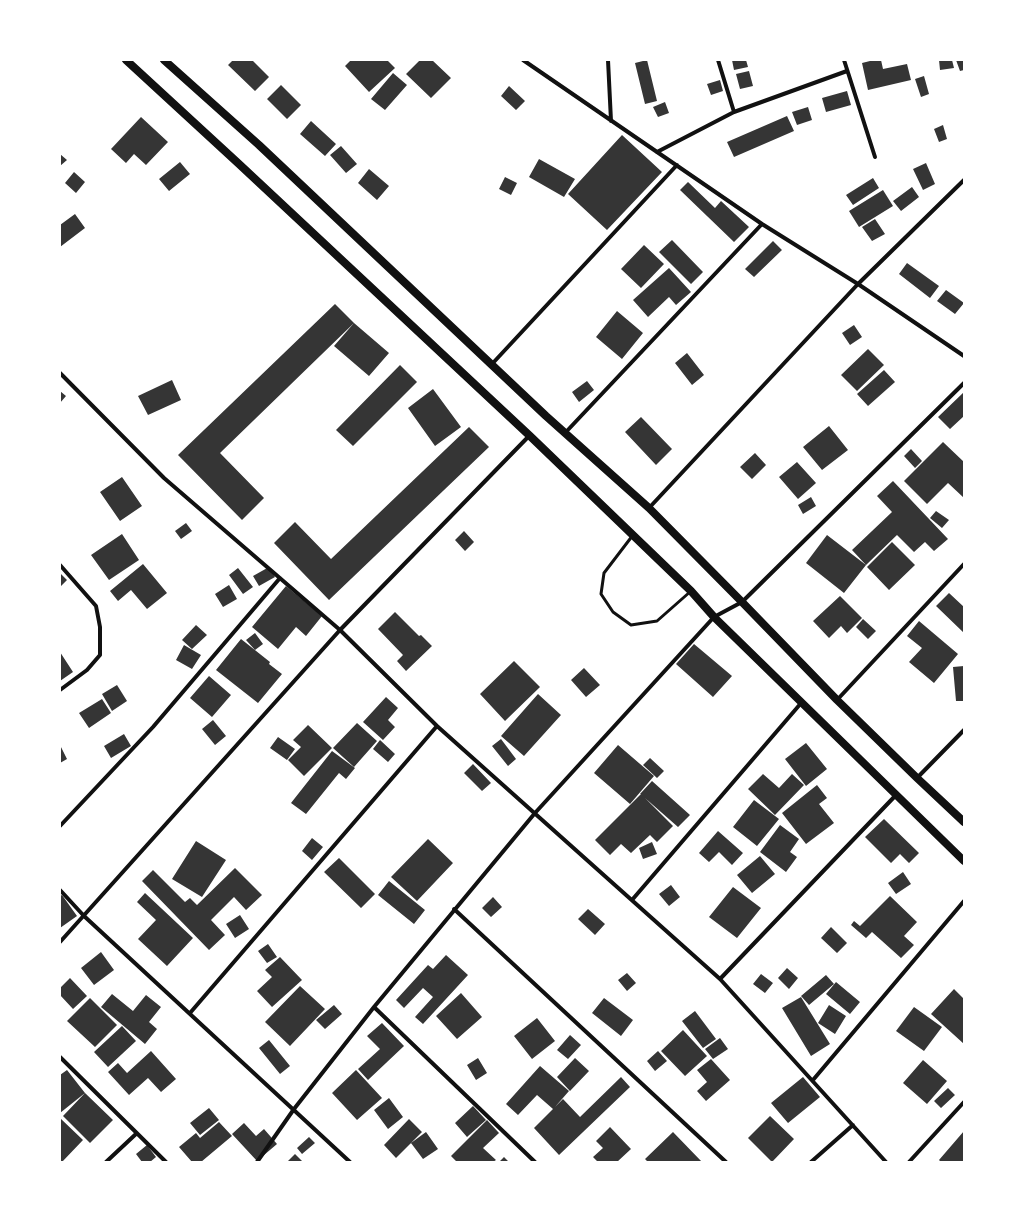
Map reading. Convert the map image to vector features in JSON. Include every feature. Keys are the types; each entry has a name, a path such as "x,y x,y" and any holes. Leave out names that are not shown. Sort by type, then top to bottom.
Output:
{"main road":[{"path":"126,60 530,436 691,591 714,616 802,701 830,731 964,861"},
{"path":"164,60 258,145 565,433 649,508 837,700 964,822"}],"street":[{"path":"522,60 762,224 858,284 964,356"},
{"path":"608,60 612,121"},
{"path":"718,60 734,112"},
{"path":"844,60 875,156"},
{"path":"657,152 734,112 847,71"},
{"path":"492,364 677,165"},
{"path":"649,508 858,284 964,180"},
{"path":"565,433 762,224"},
{"path":"60,373 164,478 340,630 437,726 720,979 886,1162"},
{"path":"257,1162 294,1109 374,1007 454,909 515,838 534,813 714,616 742,602 964,383"},
{"path":"60,942 340,630 530,436"},
{"path":"837,700 964,564"},
{"path":"60,565 96,606 100,627 100,655 87,670 60,690"},
{"path":"60,826 153,727 280,578"},
{"path":"632,900 802,701"},
{"path":"190,1013 437,726"},
{"path":"917,778 964,730"},
{"path":"720,979 896,795"},
{"path":"60,890 84,916 350,1162"},
{"path":"813,1080 964,901"},
{"path":"454,909 726,1162"},
{"path":"374,1007 535,1162"},
{"path":"60,1057 166,1162"},
{"path":"909,1162 964,1102"},
{"path":"811,1162 853,1125"},
{"path":"106,1162 137,1133"}],"lane":[{"path":"633,535 604,573 601,594 613,612 630,625 657,621 691,591"}],"building":[{"path":"233,60 252,60 269,77 255,91 228,65"},
{"path":"351,60 387,60 395,68 369,92 345,66"},
{"path":"420,60 432,60 451,78 431,98 406,74"},
{"path":"647,60 657,101 645,104 635,63"},
{"path":"732,60 746,60 748,67 734,70"},
{"path":"881,60 883,69 907,64 911,80 868,90 862,63"},
{"path":"939,60 952,60 954,68 940,70"},
{"path":"956,60 964,60 964,70 960,71"},
{"path":"749,71 753,86 740,89 736,74"},
{"path":"393,73 407,85 385,110 371,99"},
{"path":"924,76 929,94 921,97 915,79"},
{"path":"720,80 723,91 711,95 707,84"},
{"path":"281,85 301,105 287,119 267,99"},
{"path":"509,86 525,101 516,110 501,96"},
{"path":"847,91 851,105 826,112 822,98"},
{"path":"665,102 669,113 658,117 653,107"},
{"path":"808,107 812,120 797,125 792,112"},
{"path":"787,116 794,131 734,157 727,142"},
{"path":"141,117 168,142 146,165 134,154 126,163 111,149"},
{"path":"311,121 336,144 325,156 300,134"},
{"path":"943,125 947,139 939,142 934,129"},
{"path":"622,135 662,172 607,230 568,194"},
{"path":"341,146 357,164 346,173 330,155"},
{"path":"60,154 67,160 60,166"},
{"path":"539,159 575,179 564,197 529,177"},
{"path":"180,162 190,174 169,191 159,179"},
{"path":"926,163 935,184 923,190 913,169"},
{"path":"369,169 389,186 377,200 358,183"},
{"path":"74,172 85,182 76,193 65,183"},
{"path":"505,177 517,183 511,195 499,189"},
{"path":"873,178 879,188 853,205 846,195"},
{"path":"688,182 715,208 721,201 749,227 734,242 680,190"},
{"path":"912,187 919,197 901,211 893,201"},
{"path":"883,190 893,206 859,227 849,211"},
{"path":"75,214 85,228 60,247 60,225"},
{"path":"875,219 885,234 872,241 862,227"},
{"path":"672,240 703,272 691,284 659,252"},
{"path":"773,241 782,250 754,277 745,269"},
{"path":"644,245 664,264 641,288 621,269"},
{"path":"907,263 939,286 930,298 899,274"},
{"path":"669,268 691,292 676,305 669,297 648,317 633,300"},
{"path":"946,290 964,303 955,314 937,301"},
{"path":"335,304 354,323 220,453 264,498 242,520 178,455"},
{"path":"617,311 643,333 622,359 596,337"},
{"path":"354,323 389,353 369,376 334,346"},
{"path":"854,325 862,337 850,345 842,333"},
{"path":"868,349 884,365 857,391 841,375"},
{"path":"687,353 704,375 692,385 675,363"},
{"path":"400,365 417,382 353,446 336,430"},
{"path":"884,370 895,382 868,406 857,394"},
{"path":"172,380 181,400 148,415 138,396"},
{"path":"587,381 594,390 579,402 572,392"},
{"path":"433,389 461,427 435,446 408,408"},
{"path":"60,391 66,396 60,403"},
{"path":"964,392 964,416 950,429 938,417"},
{"path":"641,417 672,449 656,465 625,432"},
{"path":"829,426 848,450 822,470 803,447"},
{"path":"469,427 489,447 329,600 274,543 295,522 331,559"},
{"path":"943,442 964,462 964,498 948,483 927,504 904,481"},
{"path":"911,449 922,461 915,468 904,456"},
{"path":"755,453 766,465 752,479 740,467"},
{"path":"797,462 816,483 798,499 779,477"},
{"path":"122,477 142,506 120,521 100,492"},
{"path":"893,481 948,539 934,551 925,542 914,552 897,535 866,565 852,550 892,512 877,496"},
{"path":"811,497 816,506 803,514 798,505"},
{"path":"936,511 949,520 942,528 930,518"},
{"path":"186,523 192,531 181,539 175,531"},
{"path":"464,531 474,542 465,551 455,540"},
{"path":"122,534 139,560 109,580 91,555"},
{"path":"827,535 866,565 844,593 806,563"},
{"path":"892,542 915,565 889,590 867,567"},
{"path":"143,564 167,593 147,609 131,590 118,601 110,591"},
{"path":"269,567 275,577 259,586 253,576"},
{"path":"238,568 253,587 243,594 229,575"},
{"path":"60,573 67,580 60,587"},
{"path":"229,585 237,599 223,607 215,594"},
{"path":"286,586 322,616 306,636 296,627 278,649 252,627"},
{"path":"949,593 964,607 964,633 936,606"},
{"path":"840,596 862,618 847,633 841,626 829,638 813,621"},
{"path":"395,612 419,636 421,635 432,646 406,671 397,661 403,655 378,629"},
{"path":"863,619 876,631 868,639 856,627"},
{"path":"919,621 958,654 934,683 909,662 922,648 907,636"},
{"path":"196,625 207,635 192,649 182,640"},
{"path":"255,633 263,644 255,650 246,640"},
{"path":"241,639 270,662 269,664 282,674 258,703 216,670"},
{"path":"694,644 732,676 713,697 676,664"},
{"path":"184,645 201,655 192,669 176,660"},
{"path":"60,652 73,672 60,681"},
{"path":"514,661 540,687 505,721 480,694"},
{"path":"964,666 964,701 956,701 953,667"},
{"path":"584,668 600,685 586,697 571,680"},
{"path":"209,676 231,695 212,717 190,698"},
{"path":"117,685 127,701 112,711 102,694"},
{"path":"538,694 561,715 524,756 501,736"},
{"path":"386,697 398,708 388,720 395,727 383,740 363,722"},
{"path":"102,699 111,713 89,728 79,713"},
{"path":"213,720 226,736 215,745 202,729"},
{"path":"357,723 377,741 354,767 333,748"},
{"path":"308,725 332,748 304,776 288,760 301,747 293,740"},
{"path":"124,734 131,746 111,758 104,746"},
{"path":"278,737 295,749 287,760 270,748"},
{"path":"501,739 516,759 508,766 492,746"},
{"path":"380,740 395,754 388,762 373,749"},
{"path":"806,743 827,769 806,786 785,759"},
{"path":"60,745 67,759 60,763"},
{"path":"618,745 654,776 630,804 594,773"},
{"path":"332,751 355,768 346,779 339,773 306,814 291,803"},
{"path":"650,758 664,771 657,778 643,765"},
{"path":"473,764 491,783 482,791 464,773"},
{"path":"763,774 779,788 792,774 804,785 775,815 748,789"},
{"path":"652,781 690,815 678,827 645,798 673,826 657,842 650,835 631,853 621,844 610,855 595,840"},
{"path":"817,785 827,798 819,804 834,823 806,844 782,813"},
{"path":"754,800 779,819 757,846 733,827"},
{"path":"884,819 919,853 909,863 900,854 891,863 865,837"},
{"path":"780,825 799,839 790,852 797,857 786,872 760,852"},
{"path":"718,831 743,853 732,865 719,852 709,862 699,853"},
{"path":"312,838 323,847 312,860 302,851"},
{"path":"428,839 453,863 417,901 391,877"},
{"path":"196,841 226,860 202,897 172,879"},
{"path":"652,842 657,854 643,859 639,848"},
{"path":"760,856 775,874 752,893 737,875"},
{"path":"339,858 375,894 361,908 324,872"},
{"path":"235,868 262,895 246,910 234,897 211,920 225,935 209,950 142,881 153,870 185,902 190,898 197,905"},
{"path":"903,872 911,884 896,894 888,883"},
{"path":"389,881 425,910 414,924 378,895"},
{"path":"671,885 680,897 669,906 659,894"},
{"path":"733,887 761,908 737,938 709,917"},
{"path":"145,893 193,938 167,966 138,939 156,920 137,902"},
{"path":"62,895 77,916 60,928 60,896"},
{"path":"890,896 917,922 904,936 914,945 901,958 872,932 866,938 851,925 854,921 860,926"},
{"path":"493,897 502,907 491,917 482,908"},
{"path":"588,909 605,924 595,935 578,919"},
{"path":"240,915 249,929 235,938 226,924"},
{"path":"831,927 847,943 837,953 821,938"},
{"path":"268,944 277,957 267,963 258,951"},
{"path":"101,952 114,970 94,985 81,968"},
{"path":"446,955 468,975 423,1024 415,1017 433,997 423,988 404,1008 396,1000 428,965 433,969"},
{"path":"280,957 302,980 272,1007 257,991 272,977 265,970"},
{"path":"787,968 798,978 789,989 778,978"},
{"path":"627,973 636,983 627,991 618,980"},
{"path":"761,974 773,983 765,993 753,984"},
{"path":"826,975 834,984 809,1005 801,996"},
{"path":"70,978 87,996 73,1009 60,995 60,988"},
{"path":"836,982 860,1002 850,1014 826,994"},
{"path":"300,986 325,1009 290,1046 265,1022"},
{"path":"954,989 964,999 964,1044 931,1014"},
{"path":"461,993 482,1017 457,1039 436,1016"},
{"path":"112,994 133,1011 146,995 161,1007 149,1022 157,1029 145,1044 101,1007"},
{"path":"801,997 830,1044 811,1056 782,1008"},
{"path":"90,998 117,1025 95,1047 67,1021"},
{"path":"604,998 633,1020 621,1036 592,1013"},
{"path":"334,1005 342,1014 325,1029 316,1020"},
{"path":"829,1005 846,1016 835,1034 818,1023"},
{"path":"914,1007 942,1027 924,1051 896,1031"},
{"path":"695,1011 716,1039 703,1048 682,1021"},
{"path":"537,1018 555,1041 532,1059 514,1036"},
{"path":"382,1023 404,1046 368,1080 358,1069 380,1049 367,1036"},
{"path":"122,1026 136,1041 108,1067 94,1052"},
{"path":"683,1030 707,1056 685,1076 661,1051"},
{"path":"570,1035 581,1045 568,1059 557,1050"},
{"path":"720,1038 728,1049 713,1059 705,1049"},
{"path":"269,1040 290,1066 280,1074 259,1048"},
{"path":"151,1051 176,1079 161,1092 148,1078 129,1095 108,1072 118,1063 127,1073"},
{"path":"658,1051 667,1061 655,1071 647,1061"},
{"path":"478,1058 487,1073 476,1080 467,1065"},
{"path":"575,1058 589,1071 570,1091 557,1077"},
{"path":"711,1059 730,1080 706,1101 697,1091 707,1082 697,1070"},
{"path":"923,1060 947,1081 927,1104 903,1083"},
{"path":"540,1066 569,1091 555,1107 563,1099 580,1117 621,1077 630,1087 559,1155 534,1128 553,1109 537,1095 518,1115 506,1104"},
{"path":"67,1070 85,1093 60,1113 60,1075"},
{"path":"356,1070 382,1098 357,1120 332,1093"},
{"path":"803,1077 820,1097 788,1123 771,1103"},
{"path":"948,1088 955,1095 941,1108 934,1101"},
{"path":"85,1093 113,1120 90,1143 63,1116"},
{"path":"389,1098 403,1117 388,1129 374,1110"},
{"path":"473,1106 486,1120 467,1137 455,1123"},
{"path":"209,1108 219,1120 200,1135 190,1123"},
{"path":"770,1116 794,1139 772,1162 748,1138"},
{"path":"60,1118 83,1140 62,1162 60,1162"},
{"path":"409,1119 422,1132 396,1158 384,1145"},
{"path":"487,1120 499,1133 483,1148 496,1160 493,1162 457,1162 451,1156"},
{"path":"219,1122 232,1136 201,1162 192,1162 179,1147 196,1133 200,1138"},
{"path":"244,1123 256,1136 264,1129 277,1144 257,1161 232,1134"},
{"path":"610,1127 631,1149 617,1162 598,1162 593,1157 603,1148 596,1141"},
{"path":"964,1131 964,1162 941,1162 939,1160"},
{"path":"426,1132 438,1149 423,1159 411,1143"},
{"path":"673,1132 702,1162 648,1162 645,1159"},
{"path":"309,1137 315,1143 302,1154 297,1148"},
{"path":"147,1145 156,1157 150,1162 142,1162 136,1154"},
{"path":"295,1154 303,1162 287,1162"},
{"path":"504,1157 509,1162 499,1162"}]}
